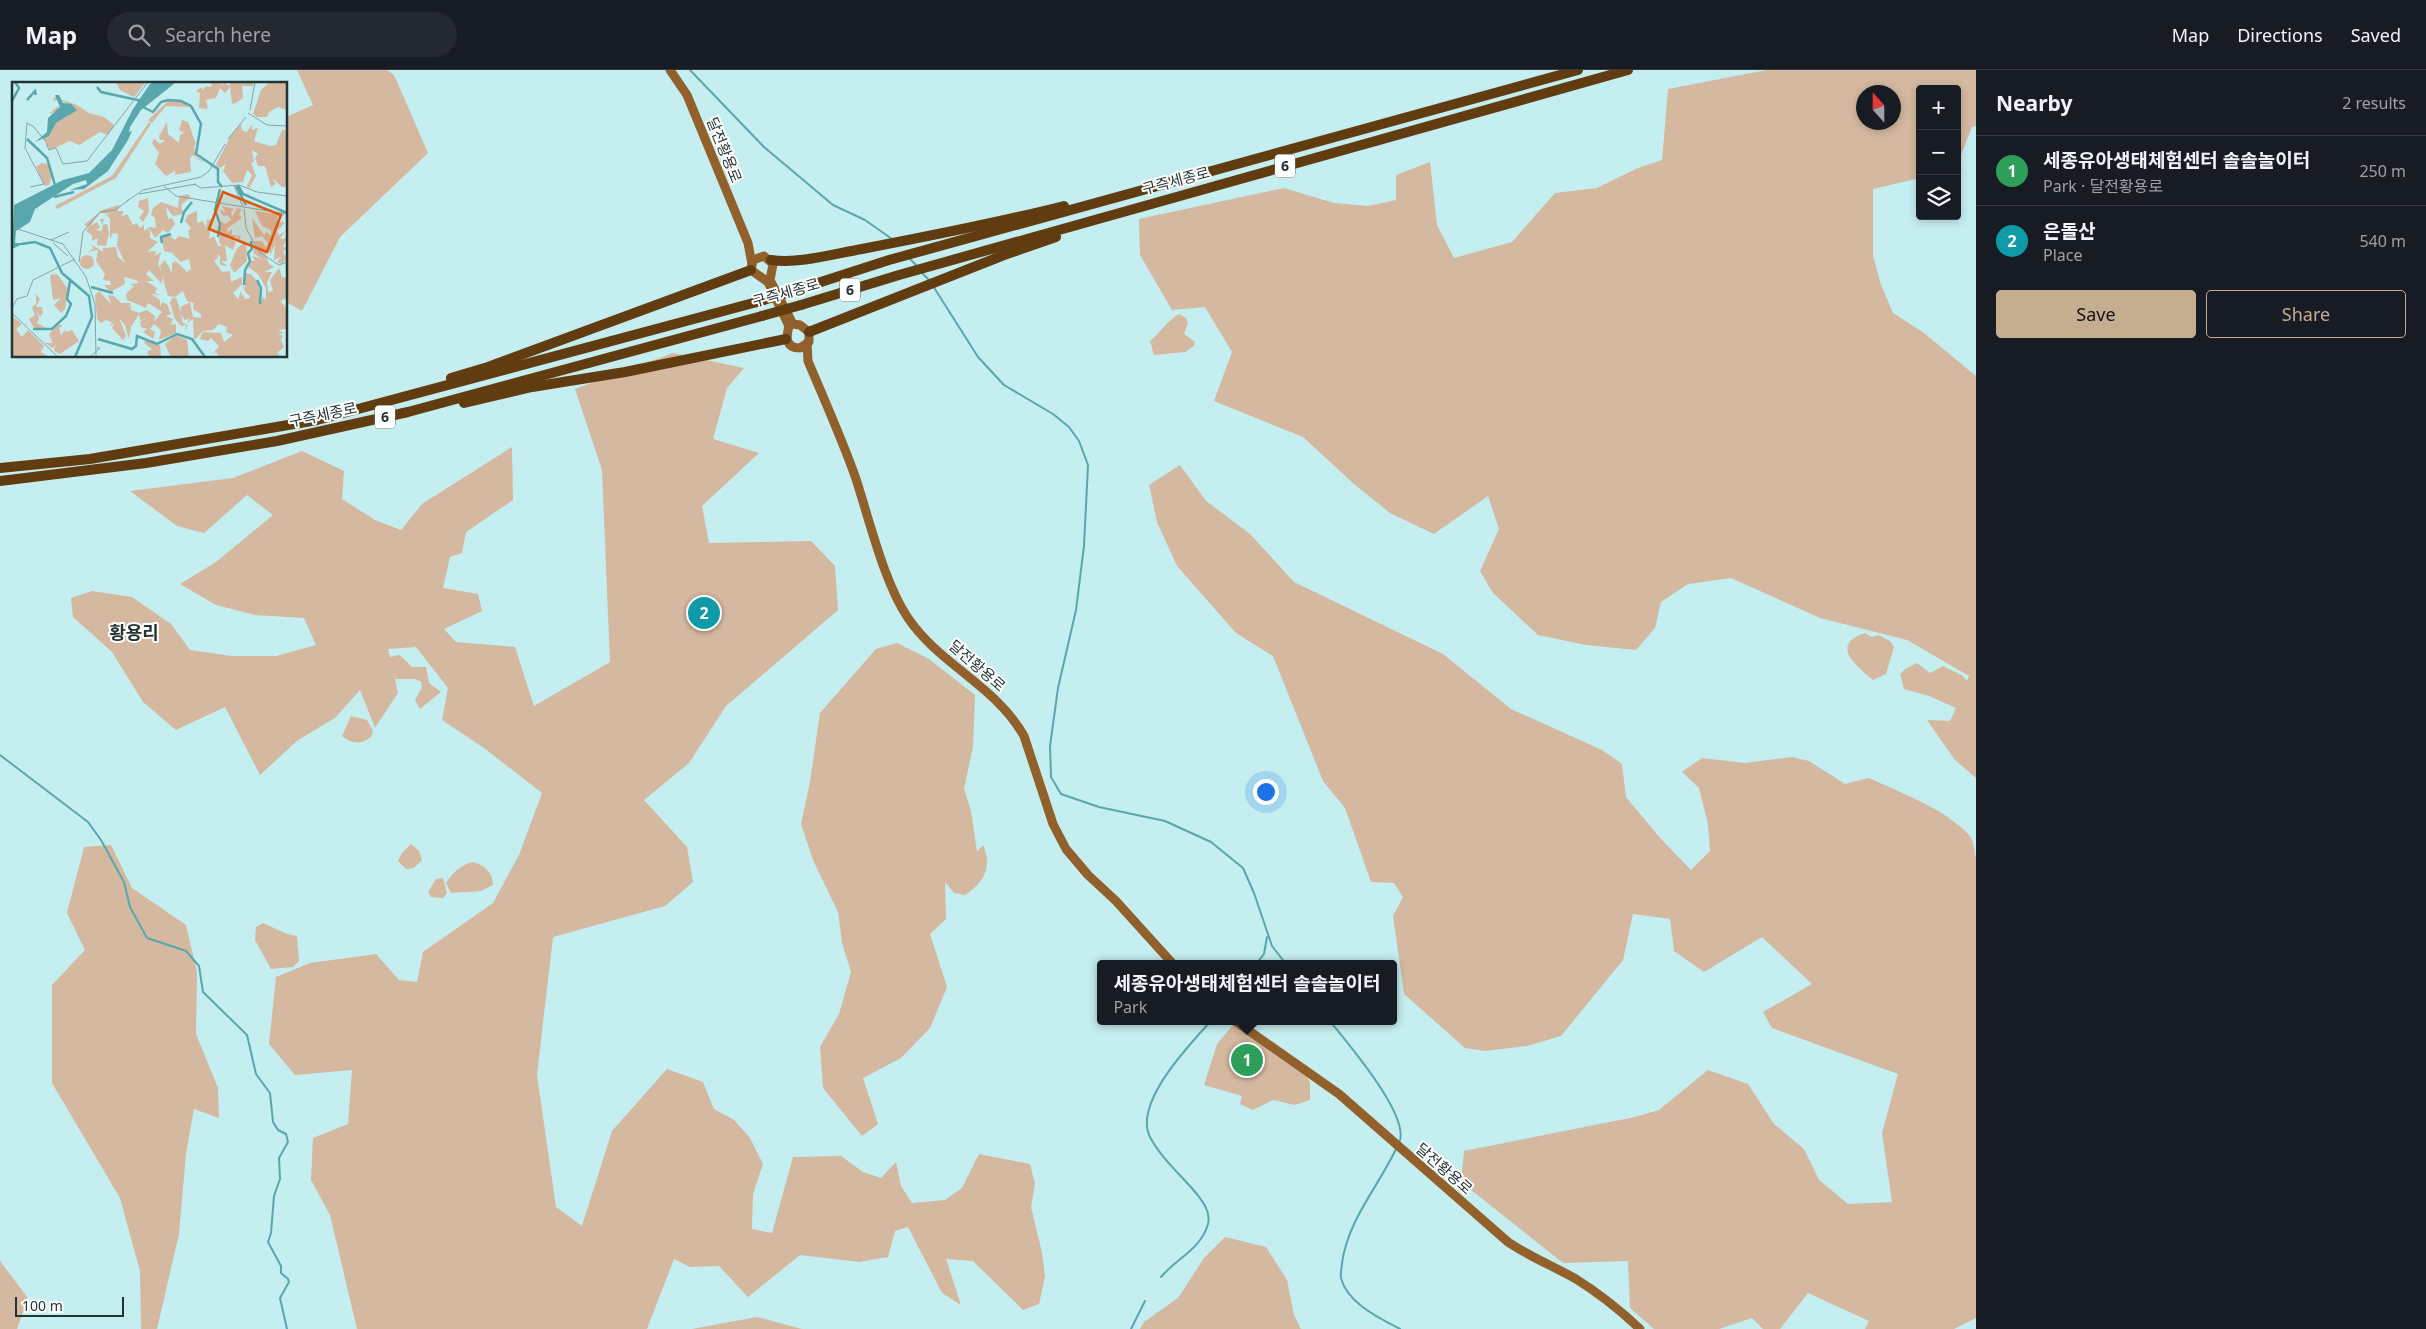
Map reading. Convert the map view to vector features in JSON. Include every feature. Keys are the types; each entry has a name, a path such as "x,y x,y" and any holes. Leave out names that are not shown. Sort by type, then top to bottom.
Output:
{"highway":[{"name":"구즉세종로","path":"0,468 90,459 317,420 757,302 889,260 1578,70"},
{"name":"구즉세종로","path":"0,480 156,462 277,441 408,412 762,316 898,275 1628,70"},
{"path":"767,258 804,259 1004,222 1075,203 1140,192"},
{"path":"809,332 954,274 1142,206"},
{"path":"317,420 373,400 488,367 751,267"},
{"path":"367,421 436,411 532,387 625,372 786,339"}],"main road":[{"name":"달전황용로","path":"670,70 686,94 748,243 751,267"},
{"path":"748,243 756,253 767,258 774,268 770,280 793,324 800,325 809,332"},
{"path":"767,258 756,257 751,267 768,282 772,289 789,326 786,339"},
{"name":"달전황용로","path":"808,361 807,343 809,332"},
{"name":"달전황용로","path":"786,339 790,346 802,352 808,361 854,473 891,585 908,618 928,641 997,700 1018,726 1024,736 1053,824 1066,849 1088,875 1116,900 1168,960"},
{"path":"795,348 800,348 807,343"},
{"name":"달전황용로","path":"1241,1025 1338,1094 1508,1242 1530,1257 1575,1279 1611,1302 1640,1329"}],"shaded area":[{"path":"297,70 387,70 394,75 428,153 340,237 302,311 288,303 288,116 313,105"},
{"path":"1767,70 1976,70 1976,126 1972,127 1961,155 1961,85 1916,85 1916,179 1873,189 1873,255 1880,282 1893,313 1924,333 1976,376 1976,778 1955,760 1927,720 1950,721 1956,708 1929,696 1904,689 1900,674 1917,663 1930,673 1943,666 1963,676 1967,681 1969,676 1907,640 1820,618 1731,578 1688,584 1661,602 1655,628 1636,650 1586,645 1538,635 1493,593 1480,571 1499,529 1488,496 1434,534 1390,513 1354,484 1303,437 1214,401 1232,352 1205,307 1172,310 1140,255 1139,219 1284,188 1334,203 1368,206 1396,200 1396,175 1430,162 1437,225 1454,258 1512,242 1555,193 1597,188 1638,168 1662,160 1668,89"},
{"path":"1179,314 1186,318 1188,323 1184,334 1195,342 1194,346 1185,352 1154,355 1150,341"},
{"path":"673,353 744,368 727,388 713,439 759,453 702,506 709,543 811,541 835,566 838,610 726,706 689,763 644,800 687,847 693,882 665,906 553,937 537,1075 556,1207 582,1226 612,1131 667,1069 703,1082 714,1109 734,1120 750,1138 763,1164 753,1194 752,1229 772,1233 793,1157 841,1156 863,1172 881,1178 896,1162 901,1186 912,1203 945,1200 962,1188 979,1154 1030,1164 1035,1184 1031,1207 1042,1253 1045,1276 1039,1304 1023,1310 973,1261 946,1259 961,1305 942,1293 908,1227 895,1231 888,1257 859,1262 800,1255 748,1297 719,1266 690,1267 674,1259 647,1329 357,1329 330,1215 311,1180 313,1138 348,1124 352,1070 295,1075 269,1044 276,977 310,963 376,954 399,980 417,982 423,952 493,903 519,855 542,793 484,748 442,720 448,688 416,647 388,649 390,657 400,655 412,667 426,667 429,683 441,692 420,709 415,700 422,687 421,682 415,679 395,679 398,693 375,728 360,690 335,718 298,740 260,775 225,707 176,730 143,702 112,652 73,617 71,598 92,591 132,597 171,624 190,650 232,656 276,656 316,645 304,618 255,615 216,605 180,584 216,562 273,515 247,495 204,533 177,526 130,491 233,478 302,451 344,471 342,499 375,520 401,530 422,504 512,447 513,500 466,532 462,553 450,557 443,588 478,594 482,611 444,629 456,642 515,647 534,706 610,662 602,470 575,389"},
{"path":"1180,465 1206,501 1250,534 1294,582 1443,654 1511,709 1602,750 1622,764 1626,797 1660,838 1691,870 1710,851 1708,824 1699,788 1682,772 1702,758 1745,763 1792,757 1809,761 1845,784 1869,778 1936,810 1960,826 1970,836 1976,858 1976,1318 1954,1329 1865,1329 1869,1321 1808,1293 1780,1329 1763,1329 1752,1318 1719,1329 1654,1329 1630,1308 1628,1261 1563,1263 1461,1182 1464,1151 1635,1117 1659,1110 1708,1070 1748,1084 1774,1124 1804,1149 1819,1180 1848,1204 1892,1202 1882,1133 1898,1074 1772,1028 1763,1012 1812,984 1762,937 1704,972 1674,951 1670,919 1633,914 1623,960 1561,1036 1527,1046 1485,1051 1465,1048 1404,994 1393,916 1403,897 1394,883 1371,882 1345,808 1323,781 1273,656 1236,633 1177,566 1157,522 1149,485"},
{"path":"1865,633 1872,637 1878,635 1890,641 1894,647 1886,674 1873,680 1854,662 1847,649 1849,643 1854,638"},
{"path":"897,643 929,659 975,695 973,747 964,789 971,811 977,852 983,845 986,853 987,867 982,879 965,895 954,893 945,882 946,919 930,934 947,987 930,1028 901,1058 863,1078 878,1124 862,1136 823,1088 820,1047 839,1014 851,972 842,943 838,912 813,860 801,824 810,782 820,713 876,649"},
{"path":"351,716 367,720 373,731 371,737 356,742 349,741 342,736"},
{"path":"411,844 419,851 422,860 414,868 406,869 398,861 402,853"},
{"path":"111,845 132,888 186,925 197,972 196,1034 218,1088 219,1118 194,1109 186,1153 179,1234 157,1329 141,1329 140,1271 120,1198 52,1083 52,985 85,950 67,913 84,847"},
{"path":"473,862 488,870 492,877 493,885 481,891 451,893 446,883 454,872"},
{"path":"443,878 447,893 443,898 431,897 428,892 436,879"},
{"path":"263,923 287,934 297,936 299,961 293,967 271,969 255,940 256,927"},
{"path":"1233,1025 1307,1077 1310,1083 1310,1100 1295,1105 1273,1100 1253,1110 1240,1104 1242,1096 1204,1085 1217,1044"},
{"path":"1225,1237 1266,1247 1287,1280 1294,1315 1301,1329 1140,1329 1144,1322 1178,1298 1204,1258"},
{"path":"0,1261 28,1298 17,1329 0,1329"},
{"path":"757,1317 802,1329 692,1329"}],"waterway":[{"path":"690,70 764,147 833,205 865,220 892,239"},
{"path":"909,258 916,265"},
{"path":"922,273 929,280"},
{"path":"933,286 978,357 1004,385 1053,414 1069,427 1079,441 1088,465 1084,546 1076,610 1058,688 1050,746 1051,777 1061,794 1099,807 1165,821 1211,842 1243,868 1254,893 1272,946 1283,960"},
{"path":"0,755 88,822 101,840 124,882 130,907 147,938 186,951 199,966 203,992 247,1035 256,1074 270,1093 273,1122 278,1130 286,1134 288,1142 279,1158 280,1179 274,1196 271,1233 268,1242 281,1266 281,1273 289,1282 280,1298 287,1329"},
{"path":"1259,960 1264,954 1267,937"},
{"path":"1161,1277 1200,1240 1205,1233 1209,1220 1206,1207 1199,1196 1165,1159 1150,1137 1147,1123 1149,1108 1156,1091 1166,1075 1207,1025"},
{"path":"1333,1025 1363,1062 1387,1099 1396,1116 1400,1131 1399,1143"},
{"path":"1396,1149 1350,1232 1345,1247 1341,1276 1344,1287 1357,1302 1374,1315 1400,1329"},
{"path":"1131,1329 1145,1301"}],"place":[{"name":"은돌산","path":"704,613"},
{"name":"세종유아생태체험센터 솔솔놀이터","path":"1247,1060"}],"district":[{"name":"황용리","path":"134,633"}]}
